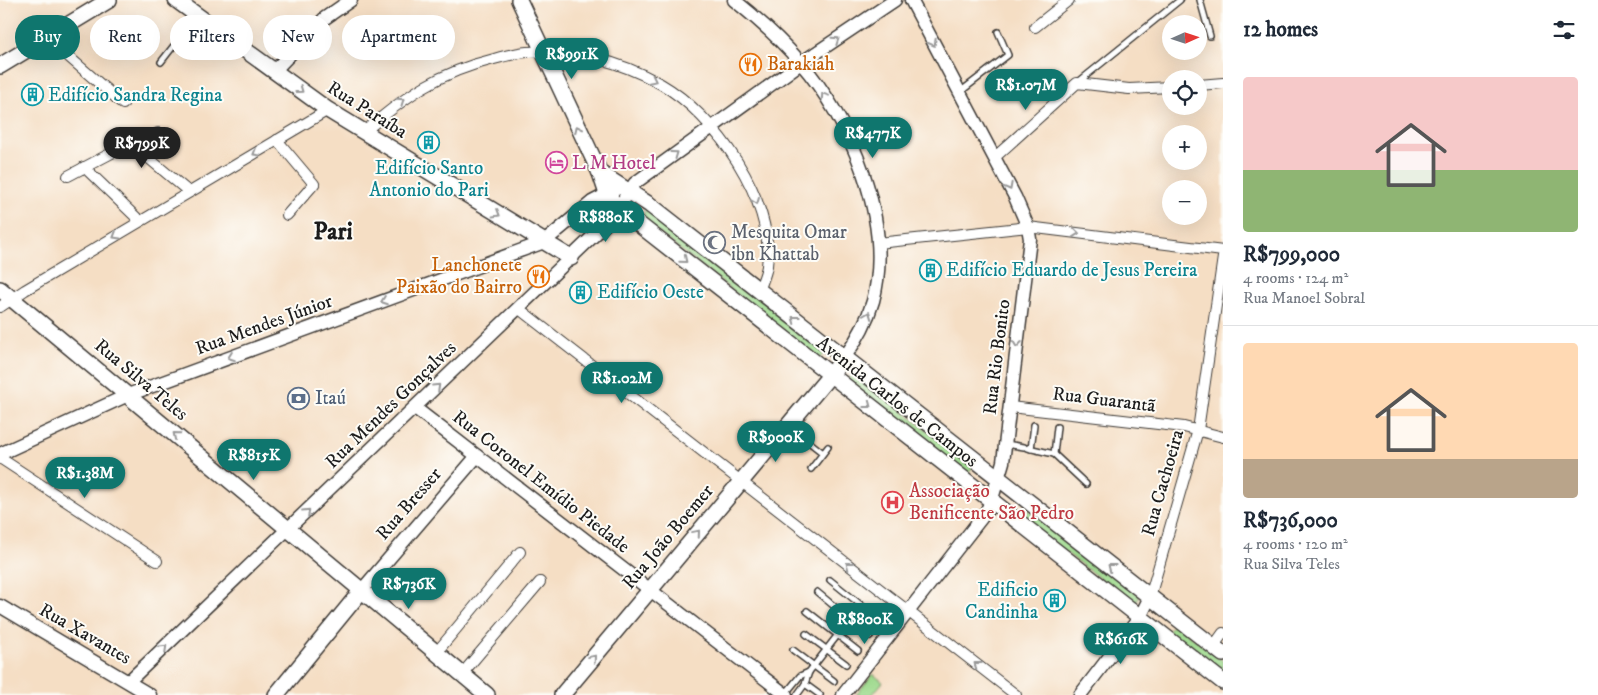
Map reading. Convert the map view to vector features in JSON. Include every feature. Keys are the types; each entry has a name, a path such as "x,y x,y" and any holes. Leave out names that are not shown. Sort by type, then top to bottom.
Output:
{"main road":[{"path":"80,18 109,0"},
{"name":"Rua Paraíba","path":"176,0 196,15"},
{"path":"519,0 600,173 623,189"},
{"name":"Rua Paraíba","path":"253,56 328,110 571,258"},
{"path":"0,66 15,57"},
{"name":"Avenida Carlos de Campos","path":"1218,650 650,205 623,189 618,208 1223,682"},
{"name":"Rua Silva Teles","path":"0,289 6,303 128,394 487,695"},
{"name":"Rua João Boemer","path":"562,695 844,358"},
{"name":"Rua Bresser","path":"276,695 362,590"}],"street":[{"path":"274,71 325,18 351,0"},
{"path":"734,0 770,29 801,63 828,102 854,149 870,199 878,243 878,271 873,299 861,331 844,358"},
{"name":"Rua Mendes Júnior","path":"0,454 128,394 544,242 592,202 623,189 801,63 895,0"},
{"name":"Rua Rio Bonito","path":"843,695 986,512 991,502 1005,444 1030,239 1028,227 994,158 910,0"},
{"path":"1035,27 1069,0"},
{"path":"364,132 395,105 444,75 472,64 515,54 542,51 567,53 609,61 662,85 683,101 711,128 744,175 760,211 767,258 765,274 759,291"},
{"path":"72,60 122,104"},
{"path":"994,158 1077,83 1129,89 1162,87"},
{"path":"1207,84 1223,83"},
{"path":"6,303 24,290 328,110"},
{"path":"158,133 145,150 146,156 189,192"},
{"path":"277,140 314,184 287,215"},
{"path":"68,176 125,146"},
{"path":"84,167 140,221"},
{"name":"Rua Mendes Gonçalves","path":"128,681 571,258 609,221 618,208"},
{"path":"878,243 1028,227 1223,250"},
{"name":"Rua Cachoeira","path":"1080,695 1140,618 1150,597 1198,430 1223,257"},
{"path":"518,308 1016,695"},
{"name":"Rua Guarantã","path":"1010,407 1198,430 1223,437"},
{"name":"Rua Coronel Emídio Piedade","path":"415,408 650,590 790,695"},
{"name":"Rua Bresser","path":"362,590 477,456"},
{"path":"0,458 157,561"},
{"path":"436,653 520,552"},
{"path":"462,674 540,582"},
{"name":"Rua Xavantes","path":"0,606 150,695"},
{"path":"1218,650 1223,634"}],"lane":[{"path":"1077,83 1180,0"},
{"path":"1200,0 1210,36"},
{"path":"960,93 1008,56 998,32"},
{"path":"161,62 170,50"},
{"path":"788,425 824,453"},
{"path":"1028,448 1034,425"},
{"path":"1054,454 1057,427"},
{"path":"1005,444 1054,454 1086,484"},
{"path":"811,469 828,447"},
{"path":"830,580 880,623"},
{"path":"816,592 870,636"},
{"path":"790,695 805,684 813,666 861,605"},
{"path":"806,611 858,651"},
{"path":"806,634 846,664"},
{"path":"793,650 834,681"},
{"path":"790,695 800,676 809,672"},
{"path":"805,684 820,695"}],"green space":[{"path":"647,209 826,351 820,359 640,218"},
{"path":"854,372 973,467 967,475 847,381"},
{"path":"1027,509 1140,596 1134,605 1021,518"},
{"path":"1174,623 1223,661 1223,675 1168,632"},
{"path":"873,674 883,682 872,695 856,695"}],"place":[{"name":"Barakiah","path":"751,64"},
{"name":"Edifício Sandra Regina","path":"32,95"},
{"name":"Edifício Santo Antonio do Pari","path":"429,142"},
{"name":"L M Hotel","path":"556,163"},
{"name":"Mesquita Omar ibn Khattab","path":"715,243"},
{"name":"Edifício Eduardo de Jesus Pereira","path":"930,270"},
{"name":"Lanchonete Paixão do Bairro","path":"538,276"},
{"name":"Edifício Oeste","path":"581,292"},
{"name":"Itaú","path":"299,398"},
{"name":"Associação Benificente São Pedro","path":"893,502"},
{"name":"Edificio Candinha","path":"1054,601"}],"district":[{"name":"Pari","path":"333,232"}]}
